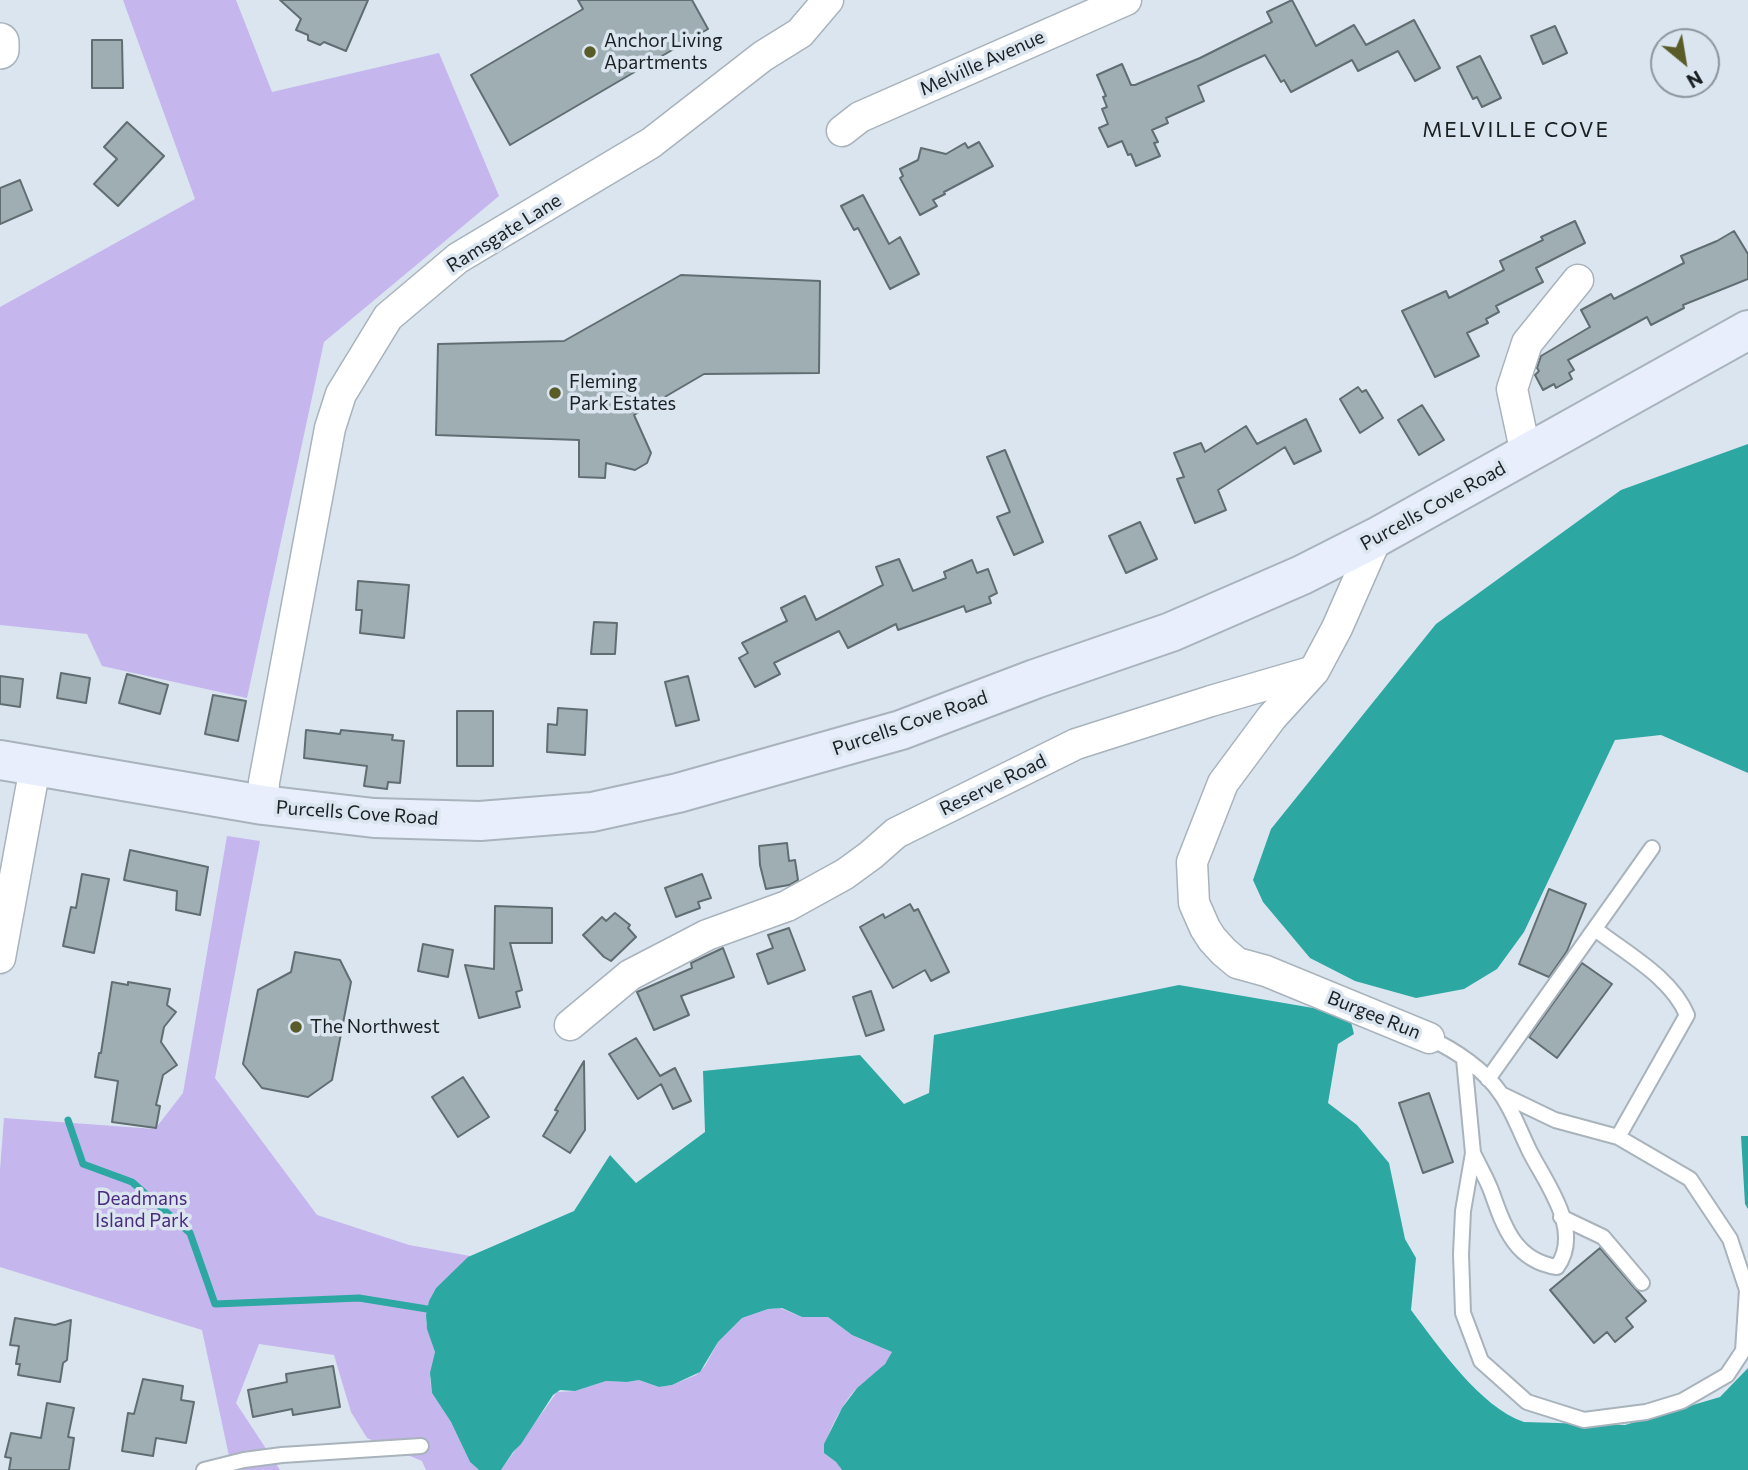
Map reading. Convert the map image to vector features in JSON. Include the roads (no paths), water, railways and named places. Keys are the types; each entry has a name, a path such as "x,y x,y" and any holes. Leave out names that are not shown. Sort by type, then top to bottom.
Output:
{"main road":[{"name":"Purcells Cove Road","path":"17,763 263,805 374,818 480,821 592,812 677,793 901,730 1171,632 1302,575 1377,537 1748,330"}],"street":[{"name":"Ramsgate Lane","path":"263,805 264,782 330,428 341,394 388,317 458,258 651,143 763,56 800,33 828,0"},
{"name":"Melville Avenue","path":"842,131 860,117 1126,0"},
{"path":"0,42 0,50"},
{"path":"1526,454 1512,389 1527,343 1578,280"},
{"path":"1314,671 1337,628 1377,537"},
{"name":"Reserve Road","path":"570,1025 629,975 707,935 787,906 845,874 896,833 1076,744 1314,671"},
{"name":"Burgee Run","path":"1314,671 1272,718 1223,783 1192,862 1194,903 1212,939 1237,963 1266,971 1429,1038"},
{"path":"0,958 17,763"}],"lane":[{"path":"1488,1079 1652,848"},
{"path":"1595,929 1668,985 1679,998 1686,1015 1618,1137"},
{"name":"Burgee Run","path":"1429,1038 1450,1048 1488,1079 1501,1094 1553,1194 1562,1217 1566,1247 1563,1259 1557,1267 1531,1259 1516,1244 1505,1227 1473,1153"},
{"path":"1464,1059 1473,1153 1463,1211 1463,1313 1481,1361 1527,1402 1584,1420 1646,1412 1682,1401 1727,1375 1743,1351 1746,1290 1730,1239 1689,1179 1618,1137 1555,1120 1501,1094"},
{"path":"1562,1217 1603,1237 1642,1283"},
{"path":"204,1470 244,1460 282,1455 421,1446"}],"waterway":[{"path":"68,1120 83,1164 132,1182 190,1233 215,1304 359,1298 427,1309"}],"place":[{"name":"Anchor Living Apartments","path":"590,52"},
{"name":"Fleming Park Estates","path":"555,393"},
{"name":"The Northwest","path":"296,1027"}],"district":[{"name":"MELVILLE COVE","path":"1516,130"}],"park label":[{"name":"Deadmans Island Park","path":"142,1210"}]}
